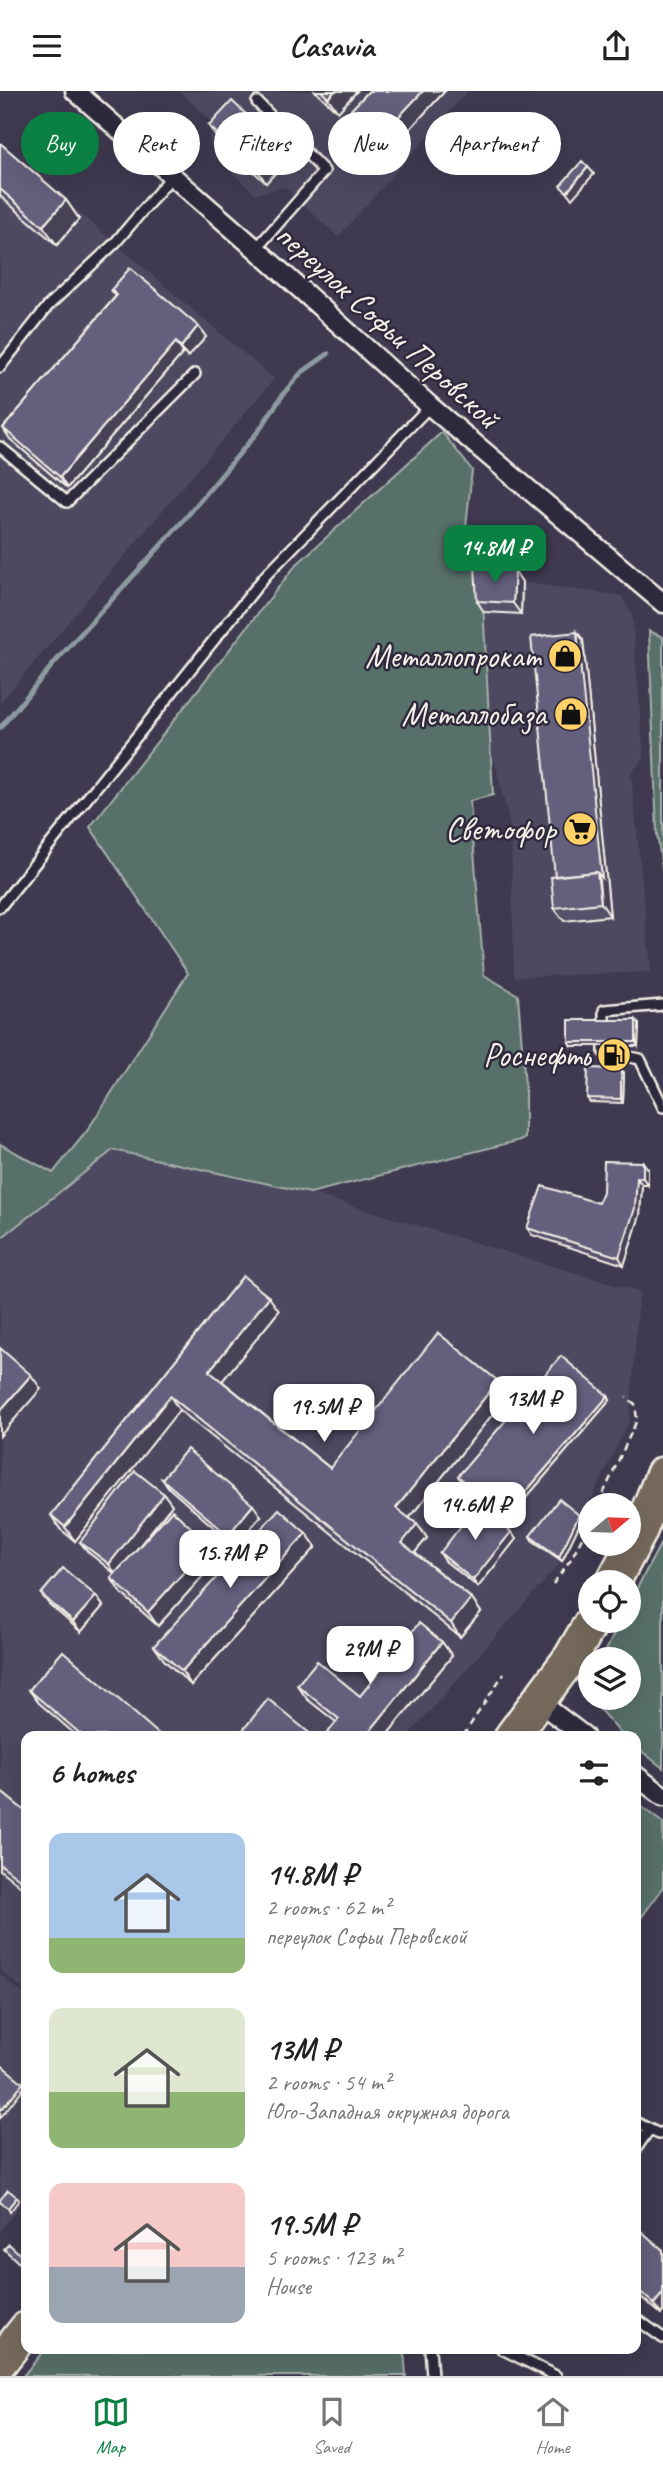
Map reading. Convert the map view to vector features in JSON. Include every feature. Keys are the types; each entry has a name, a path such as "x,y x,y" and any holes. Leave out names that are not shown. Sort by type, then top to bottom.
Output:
{"highway":[{"path":"619,1570 639,1533 663,1474"},
{"path":"516,1731 571,1657 585,1633"},
{"path":"0,2362 21,2335"}],"street":[{"name":"переулок Софьи Перовской","path":"75,91 256,249 430,407 663,603"},
{"path":"644,587 663,580"},
{"path":"539,1702 577,1731"},
{"path":"641,1779 663,1795"}],"lane":[{"path":"256,249 324,171 257,102"},
{"path":"0,367 48,306 115,243 172,176"},
{"path":"0,447 66,502 195,375"},
{"path":"0,907 267,575 430,407"},
{"path":"604,1024 604,1010 663,1005"},
{"path":"604,1046 604,1052 640,1059 663,1107"},
{"path":"641,2125 659,2134 663,2131"},
{"path":"641,2141 649,2130"},
{"path":"641,2322 663,2338"},
{"path":"430,2354 432,2376"},
{"path":"512,2354 556,2376"}],"path":[{"path":"603,1493 636,1420 635,1404 626,1397"},
{"path":"552,1584 578,1545"},
{"path":"466,1731 504,1673"}],"shaded area":[{"path":"179,91 468,91 449,112 425,112 425,139 411,155 411,112 328,112 328,175 393,175 338,237 285,187 255,194 234,175 314,175 314,112 214,112 214,123"},
{"path":"214,126 214,154 209,138"},
{"path":"0,145 21,163 21,175 35,175 274,379 0,703"},
{"path":"482,577 622,596 632,616 644,758 631,773 651,972 514,977 511,831 490,740"},
{"path":"113,1150 310,1193 639,1292 630,1419 595,1493 578,1493 578,1528 562,1561 412,1731 21,1731 21,1988 0,1970 0,1239"},
{"path":"0,1974 21,1992 21,2204 0,2231"}],"green space":[{"path":"442,432 472,470 466,527 482,585 493,795 470,801 484,975 518,995 525,1086 525,1139 310,1193 113,1150 0,1239 0,1144 53,1173 87,1131 188,973 90,827 296,565"},
{"path":"649,631 663,637 663,874 657,834"},
{"path":"663,1539 663,1768 641,1751 641,1731 619,1731 600,1710 641,1710 641,1647 608,1647 614,1633 641,1633 641,1580"},
{"path":"641,1806 663,1823 663,1888 641,1918"},
{"path":"41,2354 404,2354 406,2376 23,2376"}],"building":[{"path":"321,91 335,91 328,98"},
{"path":"369,91 423,91 403,112 349,112"},
{"path":"232,101 244,112 222,112"},
{"path":"0,143 21,161 21,175 37,175 66,200 43,226 0,189"},
{"path":"582,161 588,167 567,192 560,186"},
{"path":"130,268 198,326 181,347 176,342 60,477 3,428 117,295 111,290"},
{"path":"475,566 515,571 513,603 477,601"},
{"path":"577,632 602,878 597,872 555,876 531,637"},
{"path":"597,872 601,903 554,908 551,877"},
{"path":"569,1020 636,1020 636,1042 569,1042"},
{"path":"588,1068 621,1069 621,1099 587,1098"},
{"path":"604,1161 643,1162 643,1178 637,1178 635,1208 619,1257 527,1228 542,1186 598,1203 603,1192"},
{"path":"243,1276 269,1297 209,1371 330,1468 438,1333 498,1381 396,1508 417,1524 402,1543 471,1598 451,1623 170,1396 65,1527 51,1515"},
{"path":"0,1348 31,1375 0,1411"},
{"path":"561,1356 608,1396 505,1516 458,1476"},
{"path":"187,1449 253,1505 228,1535 162,1479"},
{"path":"135,1471 164,1494 109,1564 80,1542"},
{"path":"559,1499 578,1514 559,1557 530,1536"},
{"path":"477,1505 511,1532 473,1580 440,1553"},
{"path":"279,1509 306,1533 182,1671 154,1646"},
{"path":"172,1510 209,1544 148,1612 111,1578"},
{"path":"63,1568 96,1596 73,1622 41,1594"},
{"path":"419,1623 442,1642 370,1731 329,1731 339,1719 297,1685 317,1661 360,1696"},
{"path":"63,1651 155,1731 77,1731 29,1690"},
{"path":"268,1699 307,1731 242,1731"},
{"path":"0,1791 21,1808 21,1880 0,1864"},
{"path":"0,2064 21,2081 21,2085 0,2111"},
{"path":"8,2190 17,2197 8,2208 0,2200"},
{"path":"641,2231 663,2250 663,2293 654,2304 641,2292"},
{"path":"9,2244 21,2255 21,2261 19,2263 4,2249"}],"waterway":[{"path":"0,728 56,661 183,521 260,429 301,373 328,354"}],"place":[{"name":"Металлопрокат","path":"565,656"},
{"name":"Металлобаза","path":"571,714"},
{"name":"Светофор","path":"580,829"},
{"name":"Роснефть","path":"614,1055"}]}
